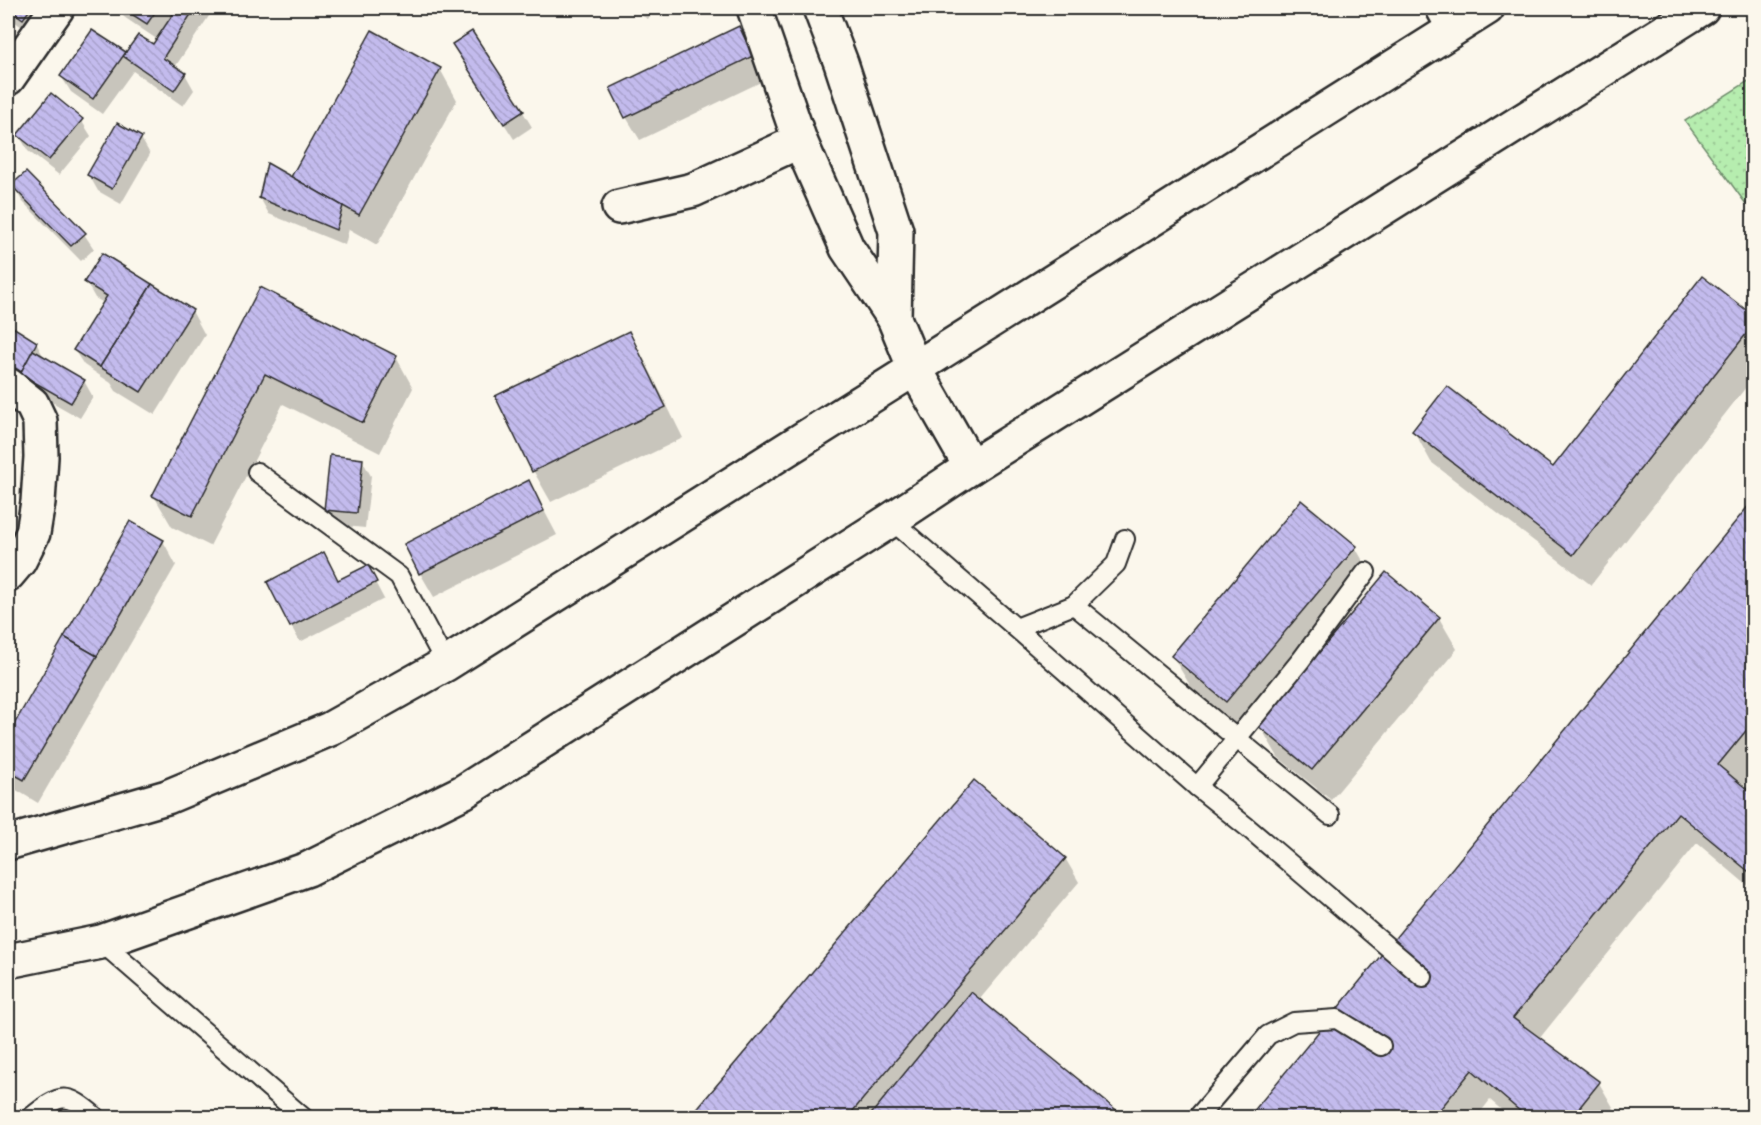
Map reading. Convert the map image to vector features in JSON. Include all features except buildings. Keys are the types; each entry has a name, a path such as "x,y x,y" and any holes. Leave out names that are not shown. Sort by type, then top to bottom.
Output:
{"main road":[{"path":"8,78 57,8"},
{"path":"753,8 800,141 847,248 894,318 915,369 971,468"},
{"path":"820,8 841,63 896,231 894,318"},
{"path":"8,843 167,797 330,729 446,664 915,369 1449,18 1487,8"},
{"path":"8,961 101,942 308,869 463,792 971,468 1702,8"},
{"path":"619,207 693,190 800,141"},
{"path":"8,386 32,404 40,421 40,458 38,502 33,533 19,561 8,574"}],"lane":[{"path":"257,472 399,576 446,664"},
{"path":"891,520 1197,787 1423,977"},
{"path":"1016,628 1074,606 1116,564 1125,539"},
{"path":"1197,787 1301,660 1366,572"},
{"path":"1074,606 1330,815"},
{"path":"101,942 304,1118"},
{"path":"1197,1118 1268,1035 1294,1022 1337,1019 1382,1046"},
{"path":"30,1118 49,1102 62,1097 79,1102 97,1118"}],"green space":[{"path":"1753,78 1753,201 1746,204 1685,121"}]}
